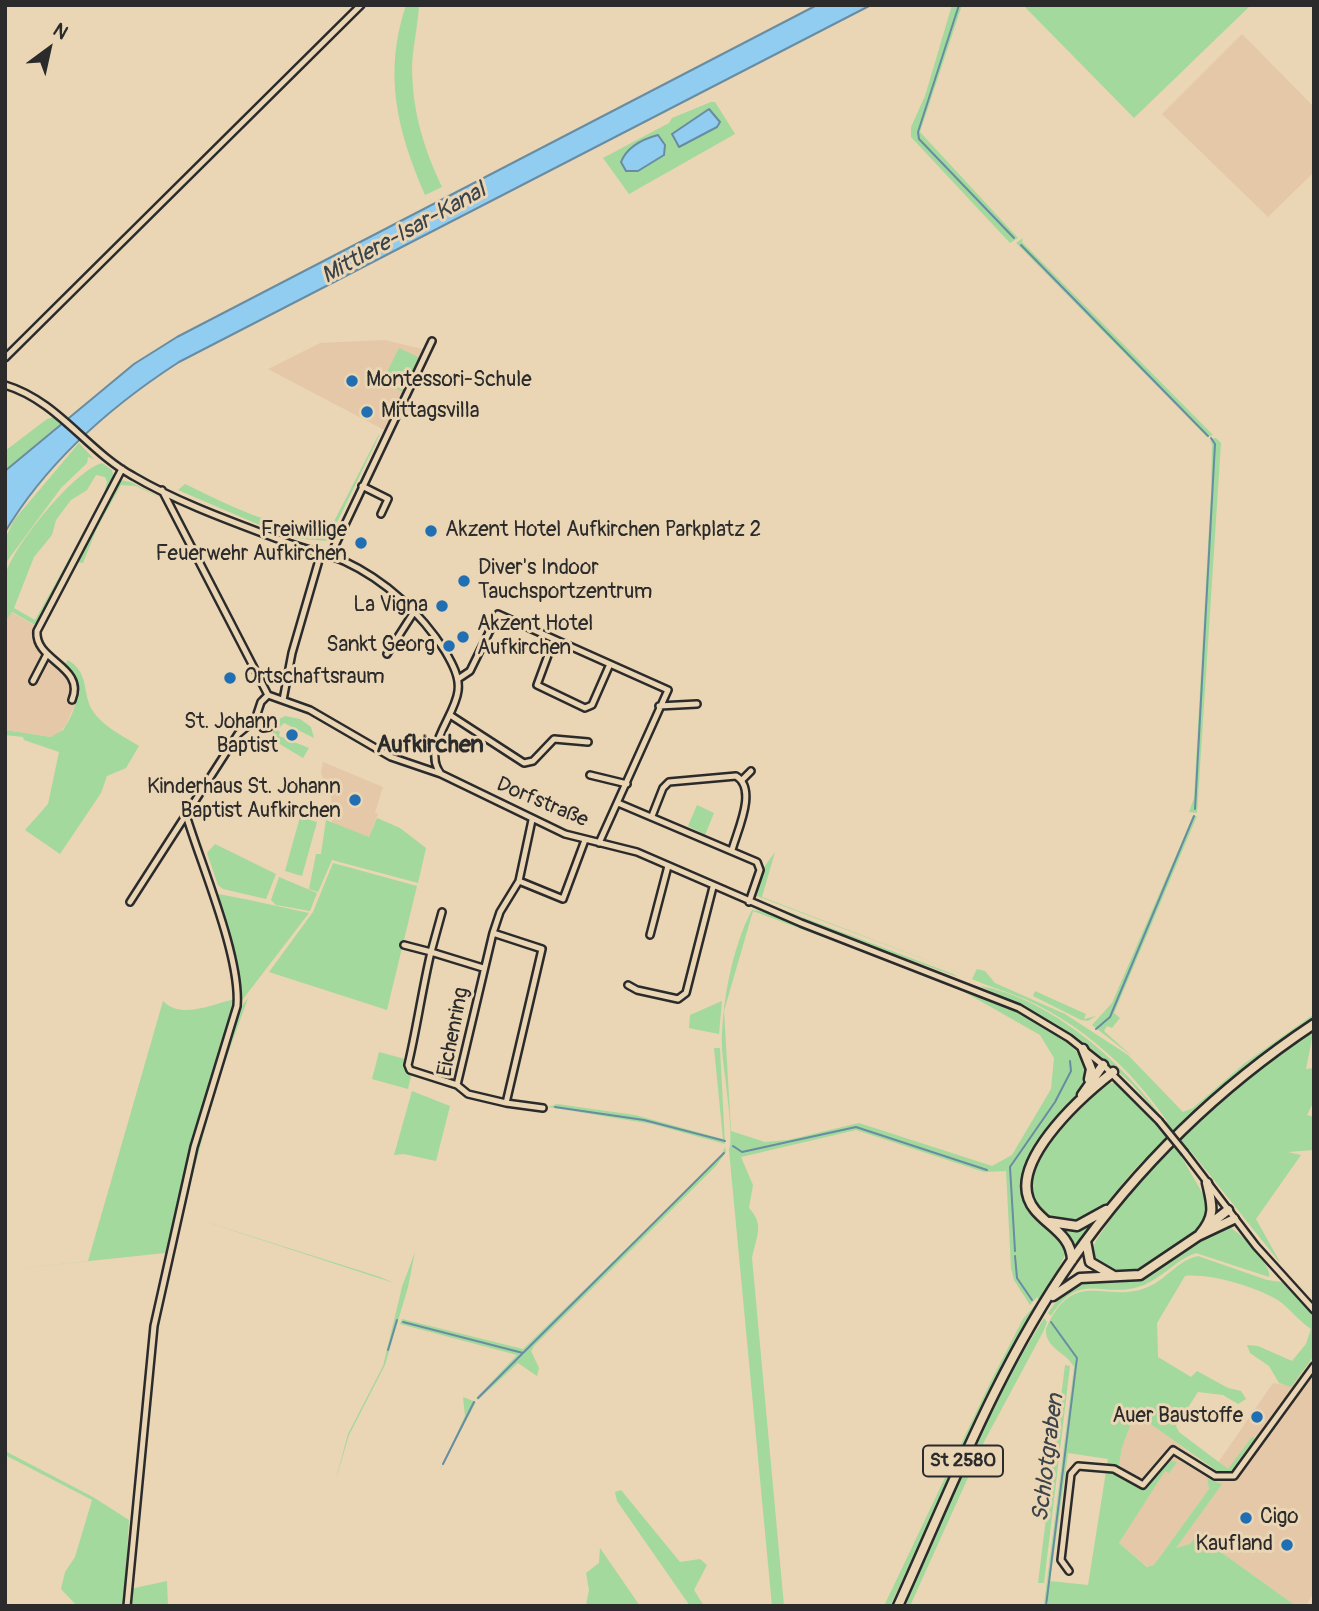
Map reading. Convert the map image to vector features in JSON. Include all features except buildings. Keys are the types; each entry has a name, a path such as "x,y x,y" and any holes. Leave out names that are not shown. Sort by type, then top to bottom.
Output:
{"highway":[{"name":"St 2580","path":"898,1606 983,1418 1072,1260 1151,1161 1222,1093 1314,1024"},
{"path":"1083,1049 1091,1069 1087,1085"},
{"path":"1079,1101 1087,1085 1103,1065"},
{"path":"1072,1260 1069,1243 1027,1198 1027,1172 1040,1148 1079,1101 1113,1072"},
{"path":"1207,1182 1214,1210 1207,1225"},
{"name":"St 2580","path":"1044,1219 1063,1226 1077,1226 1114,1205"},
{"name":"St 2580","path":"1198,1236 1207,1225 1228,1210"},
{"name":"St 2580","path":"1046,1302 1065,1286 1080,1278 1119,1278 1146,1272 1198,1236 1234,1219"},
{"path":"1086,1241 1090,1262 1119,1278"}],"street":[{"path":"5,358 361,5"},
{"path":"330,556 432,341"},
{"path":"5,385 33,396 58,414 103,458 121,469 243,525 330,556 374,578 414,612 445,652 458,679 459,689 435,750 436,766 441,774"},
{"path":"72,700 75,687 72,677 47,654 36,639 40,622 121,469"},
{"path":"362,486 388,499 381,514"},
{"path":"130,902 187,818 238,734 255,720 261,702 268,695 162,490"},
{"path":"283,700 292,653 321,553"},
{"path":"387,654 414,612"},
{"path":"458,679 470,671 498,614 667,690 627,784 598,843"},
{"path":"554,639 537,685 585,708 592,705 610,664"},
{"path":"33,681 47,654"},
{"name":"Dorfstraße","path":"268,695 310,710 391,757 441,774 532,820 584,840 636,852 801,923 1001,999 1044,1022 1113,1072 1159,1121 1256,1246 1314,1310"},
{"path":"659,706 697,704"},
{"path":"450,715 524,763 533,761 554,739 588,743"},
{"path":"255,720 263,728 269,727"},
{"path":"422,769 436,766"},
{"path":"732,850 744,806 742,780 751,771"},
{"path":"652,816 668,782 729,774 742,780"},
{"path":"590,775 627,784"},
{"path":"618,803 732,850 759,864 749,902"},
{"path":"127,1606 154,1326 194,1147 237,999 232,961 187,818"},
{"name":"Eichenring","path":"532,820 519,881 500,912 483,968 457,1085 468,1094 543,1108"},
{"path":"519,881 562,899 584,840"},
{"path":"650,935 668,866"},
{"path":"628,985 637,990 678,999 686,993 713,887"},
{"path":"442,912 421,992 423,1003 408,1065 414,1074 457,1085"},
{"path":"493,933 542,950 506,1103"},
{"path":"404,945 483,968"},
{"path":"1069,1571 1061,1560 1072,1474 1077,1466 1114,1469 1143,1485 1173,1450 1216,1476 1234,1476 1314,1366"}],"shaded area":[{"path":"1242,34 1314,107 1314,172 1268,217 1162,114"},
{"name":"Montessori-Schule","path":"385,340 426,350 388,432 268,369 320,343"},
{"path":"5,609 41,629 45,645 75,678 76,702 66,725 51,737 5,730"},
{"name":"Kinderhaus St. Johann Baptist Aufkirchen","path":"323,762 383,787 375,812 378,814 369,837 332,823 331,795 321,773"},
{"path":"1304,1370 1314,1375 1314,1592 1306,1606 1296,1606 1197,1535 1190,1544 1176,1548 1221,1483 1207,1478 1209,1489 1154,1565 1148,1567 1119,1543 1165,1470 1168,1460 1147,1488 1142,1489 1118,1470 1122,1447 1135,1412 1213,1470 1273,1383 1291,1386"}],"green space":[{"path":"406,5 419,5 412,65 416,113 424,143 442,187 425,195 407,148 396,102 395,55"},
{"path":"952,5 962,5 920,132 1018,238 1010,243 911,137 911,127 925,96"},
{"path":"1023,5 1251,5 1134,118"},
{"path":"715,102 735,134 629,194 603,158 669,123 672,118","holes":["707,110 714,114 717,127 681,146 676,144 672,135","660,136 665,145 638,171 626,171 622,159 626,154 643,141"]},
{"path":"1023,238 1022,242 1213,435 1207,437 1016,243"},
{"path":"399,348 420,358 403,392 382,382"},
{"path":"55,417 61,423 5,471 5,451 47,419"},
{"path":"379,434 328,541 290,538 178,490 185,484 252,514 287,525 323,529 327,535"},
{"path":"1216,438 1221,443 1197,813 1189,812 1194,798 1211,493 1210,439"},
{"path":"79,443 94,459 88,457 87,463 61,488 5,564 5,539 14,520"},
{"path":"102,463 112,470 114,478 35,625 12,612 5,622 4,584 12,560 47,510 76,479","holes":["96,475 105,477 107,482 103,498 35,620 14,608 34,557 52,535 56,520 71,500 87,490"]},
{"path":"119,480 131,482 161,498 136,486 121,485 97,528 83,563 75,562"},
{"path":"68,660 82,676 88,701 95,714 112,730 139,746 126,768 107,776 101,793 60,854 25,830 48,804 59,752 24,740 23,737 5,735 5,730 51,737 63,730 72,714 76,697 74,680 65,664"},
{"path":"285,716 300,719 311,727 314,738 284,723 277,730 280,732 279,736 309,748 303,758 273,740 273,722"},
{"path":"697,805 714,813 705,835 688,826"},
{"path":"1193,816 1197,816 1114,1013 1120,1018 1112,1028 1107,1026 1104,1031 1133,1057 1092,1025 1112,1003"},
{"path":"300,817 317,822 302,876 285,871"},
{"path":"377,818 400,828 426,848 418,883 332,860 318,892 309,889 316,854 321,854 326,820 369,837"},
{"path":"215,844 276,874 266,899 223,889 218,885 207,853"},
{"path":"775,852 762,897 963,974 757,896 762,870"},
{"path":"333,863 417,886 387,1010 269,972 313,912"},
{"path":"279,877 317,893 310,911 276,905 271,900"},
{"path":"218,894 309,913 240,1003 237,962"},
{"path":"757,900 953,974 958,977 802,921"},
{"path":"752,910 772,914 837,941 973,990 1042,1024 1068,1043 1087,1065 1083,1083 1074,1101 1036,1148 1026,1164 1021,1180 1026,1205 1063,1243 1067,1251 1041,1303 1037,1297 1030,1305 1014,1280 1011,1268 1006,1171 984,1172 856,1130 741,1157 753,1185 749,1208 758,1226 752,1258 784,1606 772,1606 729,1150 730,1118 722,1048 723,1014 729,978","holes":["753,911 954,986 1040,1035 1054,1058 1051,1089 1012,1155 992,1166 859,1123 788,1140 765,1142 731,1131 724,1011"]},
{"path":"977,969 985,971 995,983 1065,1014 1128,1055 1183,1112 1193,1108 1245,1063 1314,1014 1314,1019 1246,1070 1142,1162 1100,1210 1076,1223 1062,1222 1044,1214 1035,1204 1029,1182 1042,1153 1053,1137 1092,1093 1104,1085 1115,1083 1133,1097 1158,1128 1167,1121 1122,1067 1087,1036 1027,1000 972,979"},
{"path":"980,986 1032,1004 1083,1036 1127,1076 1163,1119 1131,1083 1089,1047 1032,1011"},
{"path":"1035,991 1086,1014 1084,1019 1096,1016 1088,1021 1081,1020 1033,996"},
{"path":"248,998 216,1087 183,1212 199,1136 238,1011"},
{"path":"235,999 165,1253 5,1270 88,1261 163,1001 170,1007 188,1010"},
{"path":"722,1001 719,1034 689,1028 690,1015"},
{"path":"1314,1028 1306,1069 1314,1068 1314,1101 1307,1115 1314,1117 1314,1150 1288,1152 1301,1155 1256,1219 1281,1264 1189,1149 1181,1156 1211,1208 1204,1226 1144,1269 1118,1274 1093,1261 1094,1245 1128,1194 1151,1167 1202,1116 1257,1070"},
{"path":"714,1048 720,1048 725,1144 652,1124 548,1107 557,1104 635,1115 723,1139"},
{"path":"379,1052 405,1059 405,1069 411,1076 408,1089 372,1079"},
{"path":"412,1091 450,1106 436,1161 404,1154 394,1155"},
{"path":"725,1147 726,1152 716,1166 534,1346 531,1351 539,1368 537,1376 518,1363 478,1400 476,1398 517,1355 400,1324 402,1319 523,1349 720,1158"},
{"path":"197,1219 380,1277 394,1283"},
{"path":"1096,1222 1076,1250 1072,1241 1057,1228 1077,1228"},
{"path":"1226,1226 1254,1248 1266,1265 1269,1277 1196,1253 1144,1285 1117,1290 1083,1289 1062,1302 1051,1316 1048,1313 1072,1287 1092,1281 1128,1282 1144,1278"},
{"path":"415,1252 408,1287 385,1365 349,1435 335,1482 348,1434 383,1366 402,1287"},
{"path":"1198,1256 1267,1280 1282,1282 1314,1315 1314,1356 1291,1387 1279,1383 1269,1366 1250,1353 1247,1345 1258,1346 1292,1361 1306,1344 1311,1329 1282,1303 1262,1292 1221,1279 1185,1276 1157,1323 1158,1357 1191,1377 1197,1371 1228,1388 1241,1391 1246,1399 1238,1404 1223,1395 1198,1392 1176,1426 1179,1432 1228,1469 1252,1437 1256,1438 1232,1471 1221,1474 1135,1413 1122,1447 1118,1471 1142,1489 1147,1488 1168,1460 1177,1462 1169,1473 1165,1471 1119,1543 1147,1567 1154,1565 1209,1489 1207,1478 1222,1484 1176,1548 1190,1544 1197,1535 1296,1606 1048,1606 1048,1601 1044,1604 1074,1367 1049,1341 1046,1329 1057,1309 1081,1292 1136,1291 1158,1282 1191,1258","holes":["1068,1453 1108,1459 1088,1585 1050,1581"]},
{"path":"1035,1305 1037,1309 960,1457 894,1606 932,1518 890,1606 884,1606 990,1383 1023,1319"},
{"path":"1044,1318 1047,1322 1043,1332 985,1440 910,1606 902,1606 986,1419"},
{"path":"1065,1365 1070,1366 1044,1583 1038,1583"},
{"path":"463,1397 476,1402 439,1472 465,1416"},
{"path":"5,1451 93,1497 129,1520 124,1606 77,1606 61,1589 65,1572 75,1557 92,1500 5,1455"},
{"path":"621,1490 680,1562 700,1559 707,1565 694,1590 704,1606 690,1606 617,1501 615,1492"},
{"path":"600,1548 640,1606 583,1606 586,1605 589,1590 586,1573 599,1563"},
{"path":"167,1581 168,1606 129,1606 130,1589"}],"water":[{"name":"Mittlere-Isar-Kanal","path":"817,5 871,5 179,362 129,397 82,437 40,482 5,532 5,471 134,364 177,337"},
{"path":"709,109 720,122 717,127 679,147 672,134"},
{"path":"658,135 665,145 664,155 638,171 626,171 621,162 627,152 641,141"}],"waterway":[{"path":"959,5 918,132 919,139 1014,238"},
{"path":"1021,245 1208,436"},
{"path":"1195,809 1215,444 1211,438"},
{"path":"1096,1029 1110,1017 1194,816"},
{"path":"1015,1251 1010,1167 1055,1102 1071,1071 1070,1061"},
{"path":"555,1107 644,1120 725,1141"},
{"path":"733,1146 742,1152 856,1127 987,1170"},
{"path":"403,1322 523,1353 724,1153"},
{"path":"1015,1256 1017,1278 1032,1300"},
{"path":"388,1350 397,1320"},
{"name":"Schlotgraben","path":"1046,1606 1077,1358 1051,1322"},
{"path":"478,1398 522,1354"},
{"path":"443,1464 474,1402"}],"place":[{"name":"Montessori-Schule","path":"352,381"},
{"name":"Mittagsvilla","path":"367,412"},
{"name":"Akzent Hotel Aufkirchen Parkplatz 2","path":"431,531"},
{"name":"Freiwillige Feuerwehr Aufkirchen","path":"361,543"},
{"name":"Diver's Indoor Tauchsportzentrum","path":"464,581"},
{"name":"La Vigna","path":"442,606"},
{"name":"Akzent Hotel Aufkirchen","path":"463,637"},
{"name":"Sankt Georg","path":"449,646"},
{"name":"Ortschaftsraum","path":"230,678"},
{"name":"St. Johann Baptist","path":"292,735"},
{"name":"Kinderhaus St. Johann Baptist Aufkirchen","path":"355,800"},
{"name":"Auer Baustoffe","path":"1257,1417"},
{"name":"Cigo","path":"1246,1518"},
{"name":"Kaufland","path":"1287,1545"}],"district":[{"name":"Aufkirchen","path":"430,746"}]}
